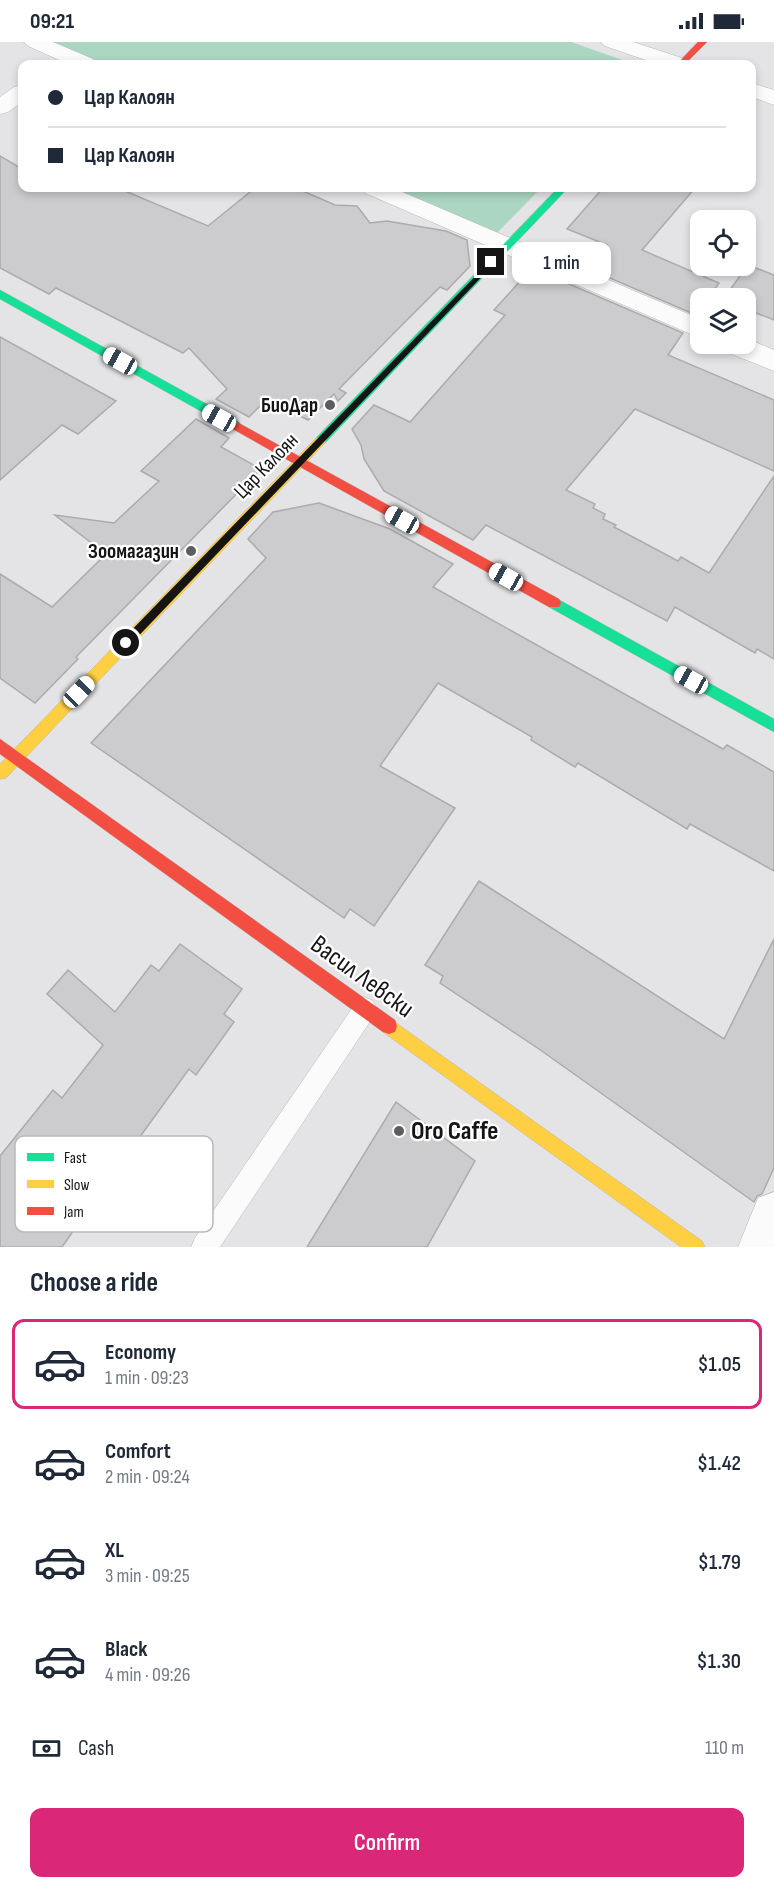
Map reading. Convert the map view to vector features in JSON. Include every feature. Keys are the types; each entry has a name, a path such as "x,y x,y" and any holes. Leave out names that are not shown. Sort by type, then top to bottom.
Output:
{"street":[{"path":"34,42 68,60"},
{"path":"612,42 667,60"},
{"path":"683,60 703,42"},
{"path":"756,91 774,98"},
{"path":"0,107 18,95"},
{"path":"381,192 690,325"},
{"name":"Цар Калоян","path":"0,774 559,192"},
{"path":"0,294 299,463 774,726"},
{"path":"756,353 774,361"},
{"name":"Васил Левски","path":"0,746 696,1247"},
{"path":"760,1247 774,1214"}],"lane":[{"path":"204,1247 365,1009"}],"green space":[{"path":"50,42 571,42 623,60 92,60"},
{"path":"397,192 537,192 496,234"}],"building":[{"path":"0,156 18,167 18,192 127,192 208,226 250,192 305,192 335,205 357,206 370,223 387,221 446,231 467,240 470,266 447,290 440,287 339,389 346,393 338,401 334,394 308,420 267,399 249,417 216,399 227,389 189,348 183,353 56,288 49,294 0,268"},
{"path":"599,192 692,192 642,250 690,271 690,276 703,276 719,283 715,288 690,288 690,312 547,251 550,247 604,256 607,245 567,229"},
{"path":"532,268 683,333 668,355 774,400 774,471 635,409 566,490 595,504 593,508 605,514 603,519 616,525 614,527 678,561 681,557 709,573 774,476 774,659 757,649 755,653 675,607 667,621 486,525 473,540 384,491 364,459 361,445 352,429 374,405 410,422 505,315 494,310"},
{"path":"756,268 774,275 774,320 756,313 756,288 731,288 740,276 756,276"},
{"path":"0,337 116,401 78,434 62,425 0,480"},
{"path":"196,419 229,438 221,447 261,469 76,657 78,659 35,703 0,678 0,574 52,607 106,554 55,515 114,523 159,481 141,471"},
{"path":"319,503 390,529 453,564 433,587 723,749 727,745 774,772 774,871 690,824 687,829 578,763 575,767 531,740 532,737 438,683 380,766 455,808 374,926 350,909 344,918 91,743 266,558 248,539 273,512"},
{"path":"479,881 724,1039 774,939 774,1168 762,1194 757,1196 754,1202 539,1049 440,983 443,976 425,965"},
{"path":"180,944 242,989 224,1014 234,1022 196,1075 189,1069 140,1136 16,1136 53,1090 62,1098 103,1045 47,994 68,970 115,1012 151,965 159,971"},
{"path":"396,1102 475,1161 427,1247 307,1247"},
{"path":"15,1137 15,1232 73,1232 62,1247 0,1247 0,1156"}],"traffic: fast":[{"path":"320,441 559,192"},
{"path":"0,294 235,425"},
{"path":"554,603 774,726"}],"traffic: slow":[{"path":"1,773 320,441"},
{"path":"389,1026 696,1247"}],"traffic: jam":[{"path":"685,60 703,42"},
{"path":"235,425 554,603"},
{"path":"0,746 389,1026"}],"place":[{"name":"БиоДар","path":"330,405"},
{"name":"Зоомагазин","path":"191,551"},
{"name":"Oro Caffe","path":"399,1131"}],"route":[{"path":"126,643 491,262"}]}
